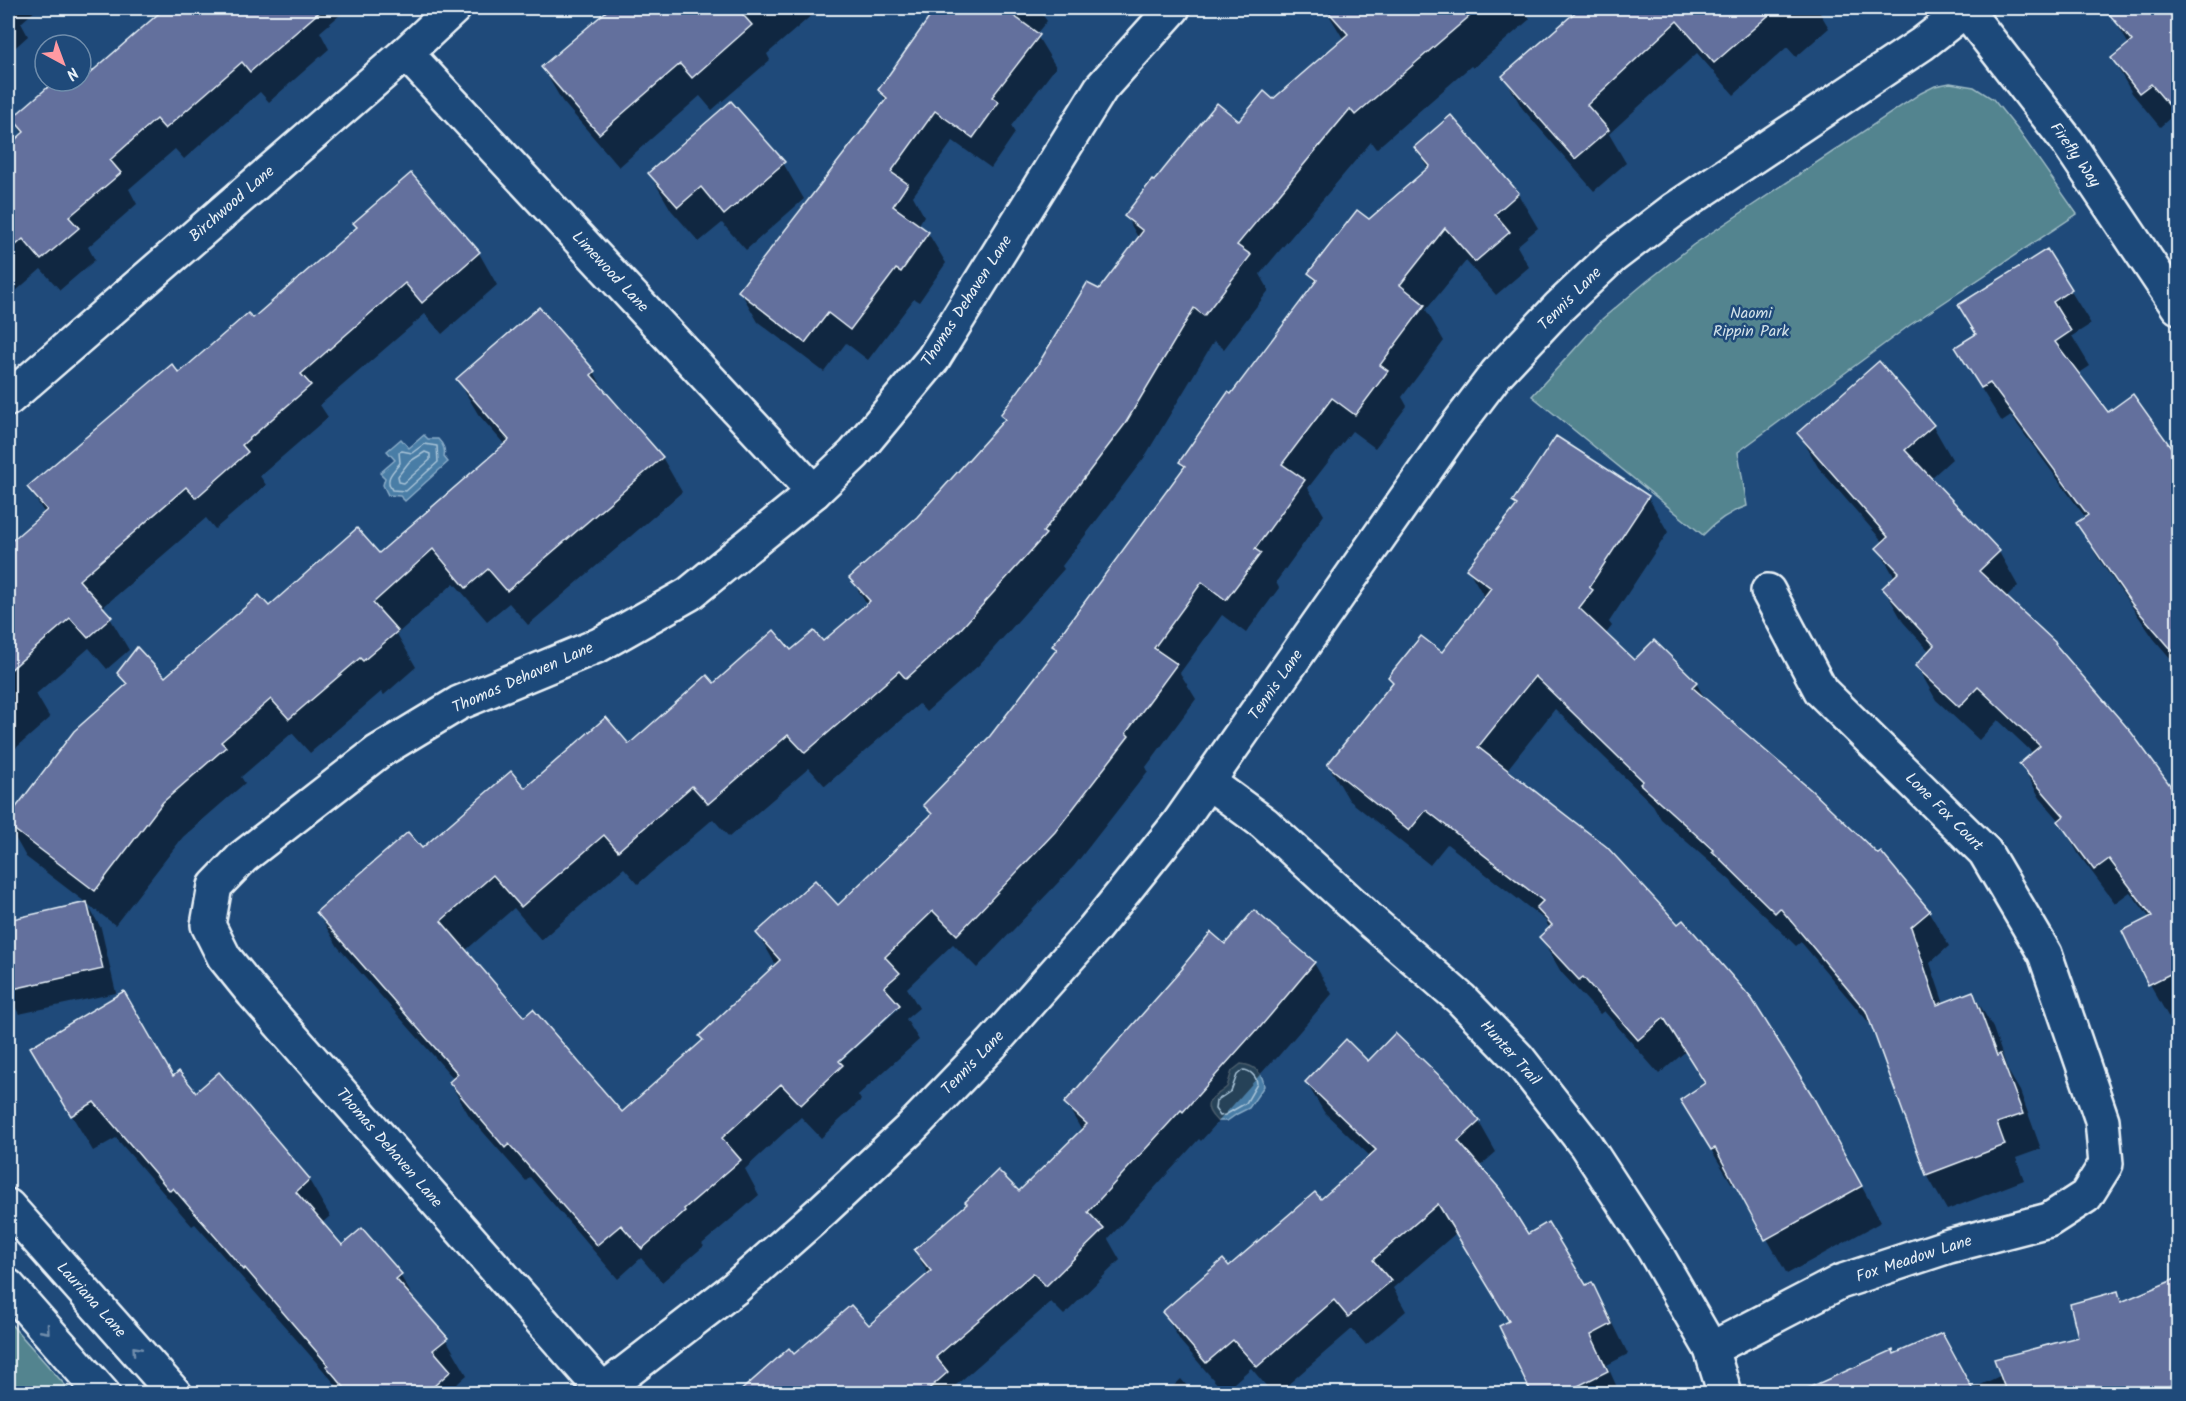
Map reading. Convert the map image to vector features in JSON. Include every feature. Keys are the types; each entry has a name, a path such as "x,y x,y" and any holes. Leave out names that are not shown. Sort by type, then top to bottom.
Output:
{"street":[{"name":"Birchwood Lane","path":"8,399 406,53 454,8"},
{"name":"Thomas Dehaven Lane","path":"599,1393 252,993 224,957 207,925 215,886 243,857 378,752 459,703 599,645 689,594 814,492 854,454 933,359 1101,88 1173,8"},
{"name":"Firefly Way","path":"1966,8 2067,141 2178,308"},
{"name":"Tennis Lane","path":"599,1393 735,1288 909,1130 992,1044 1093,930 1179,823 1453,431 1497,374 1559,307 1613,256 1675,209 1922,44 1966,8"},
{"name":"Limewood Lane","path":"406,53 814,492"},
{"name":"Lone Fox Court","path":"1768,591 1821,691 1985,852 2045,954 2102,1120 2106,1164"},
{"name":"Hunter Trail","path":"1208,782 1264,823 1461,999 1518,1058 1586,1144 1654,1250 1711,1349 1725,1394"},
{"name":"Fox Meadow Lane","path":"1711,1349 1840,1282 1949,1246 2049,1220 2086,1196 2106,1164"},
{"name":"Lauriana Lane","path":"8,1206 175,1394"},
{"path":"8,1286 103,1394"}],"green space":[{"name":"Naomi Rippin Park","path":"1950,83 1974,87 1993,99 2018,130 2077,214 1910,325 1738,452 1747,506 1723,517 1703,535 1532,396 1602,319 1693,245 1921,93 1935,86"},
{"path":"8,1320 9,1322 72,1393 8,1393"}],"water":[{"path":"424,435 428,439 440,441 443,445 444,457 448,462 405,501 400,496 388,495 383,485 385,478 380,473 395,460 387,451 401,439 409,448"},
{"path":"1241,1064 1257,1070 1264,1086 1249,1108 1227,1121 1217,1121 1208,1109 1208,1104 1213,1097 1227,1087 1232,1071"}],"building":[{"path":"165,8 324,8 250,72 242,62 165,129 156,119 110,160 121,173 69,217 79,228 41,260 23,239 8,252 8,146 24,132 12,118 41,93 93,93 93,71"},
{"path":"610,8 737,8 752,25 692,78 680,64 599,134 541,67"},
{"path":"936,8 1003,8 1040,35 992,97 999,102 973,138 935,111 891,172 908,184 893,206 929,232 901,272 896,269 850,330 828,313 805,343 738,291 887,98 878,90"},
{"path":"1325,8 1479,8 1355,115 1350,109 1237,245 1251,255 1204,316 1194,308 1125,424 1043,532 1046,534 959,631 906,679 899,671 805,753 788,735 708,804 692,786 618,851 604,835 521,907 493,875 441,921 524,1017 533,1009 622,1112 703,1040 699,1036 780,960 756,933 815,880 838,905 932,814 923,805 990,736 1057,649 1052,646 1185,466 1179,462 1228,392 1231,394 1317,280 1308,273 1357,210 1369,219 1430,166 1414,147 1451,115 1519,193 1495,214 1510,232 1475,262 1445,228 1400,285 1425,305 1380,365 1388,371 1355,415 1332,398 1282,464 1305,480 1255,549 1261,553 1226,600 1202,582 1154,648 1177,664 1126,733 1129,736 1055,832 957,935 933,911 885,957 900,973 884,987 900,1005 839,1061 843,1065 801,1105 781,1084 722,1138 741,1160 684,1209 685,1211 642,1249 621,1225 597,1245 509,1144 505,1148 449,1082 458,1074 316,912 408,832 422,848 511,771 525,788 606,717 629,744 707,675 714,683 774,630 791,650 814,631 823,641 870,601 849,578 917,517 1005,419 1000,415 1037,366 1087,283 1099,289 1143,231 1124,216 1152,180 1154,181 1217,103 1239,121 1264,91 1273,99 1348,34"},
{"path":"1580,8 1777,8 1714,63 1677,21 1587,105 1609,130 1575,159 1502,76"},
{"path":"2104,8 2178,8 2178,116 2151,84 2139,93 2111,58 2132,41"},
{"path":"731,101 785,162 724,215 701,187 678,207 648,173"},
{"path":"411,173 480,252 422,303 405,283 301,374 311,385 242,445 248,452 196,498 186,487 79,580 112,617 88,638 70,618 8,672 8,544 47,510 27,487 172,364 179,373 248,313 253,318 357,227 353,223"},
{"path":"2047,249 2072,289 2053,302 2071,331 2055,342 2108,412 2133,394 2178,457 2178,657 2132,604 2076,523 2088,515 1990,383 1981,388 1955,347 1976,334 1958,305"},
{"path":"539,307 595,371 591,375 663,457 507,591 488,569 466,588 433,549 373,603 398,631 363,661 360,658 289,719 271,699 221,742 226,747 163,802 95,891 8,825 8,818 74,731 127,684 117,673 137,647 165,677 259,595 269,606 357,528 379,553 509,440 456,379"},
{"path":"1879,361 1934,425 1905,450 2000,551 1979,571 2056,643 2131,732 2178,796 2178,970 2148,985 2122,931 2152,916 2109,859 2094,870 2058,821 2064,816 2019,764 2040,746 1978,687 1959,707 1915,666 1934,645 1882,588 1899,572 1876,548 1888,537 1797,433"},
{"path":"1556,436 1649,496 1589,587 1593,590 1579,608 1634,660 1654,640 1697,682 1692,687 1810,789 1878,854 1881,852 1930,911 1911,927 1937,1005 1973,991 1997,1056 2000,1054 2023,1114 1997,1123 2005,1145 1926,1175 1866,1011 1780,908 1775,913 1713,850 1640,784 1643,781 1535,676 1478,747 1607,847 1678,924 1683,920 1752,999 1812,1095 1862,1186 1765,1240 1715,1148 1711,1150 1680,1100 1705,1083 1664,1018 1638,1040 1583,977 1579,980 1539,937 1552,925 1536,908 1543,901 1426,810 1409,831 1327,765 1393,682 1388,677 1421,636 1442,652 1491,588 1466,569 1517,505 1512,502"},
{"path":"87,902 103,969 8,990 8,920"},
{"path":"1254,910 1315,962 1257,1031 1088,1212 1104,1229 1046,1286 1033,1273 936,1357 948,1372 923,1394 737,1394 789,1348 794,1354 851,1305 869,1325 931,1271 914,1250 967,1204 965,1202 998,1170 1019,1191 1087,1124 1064,1103 1183,968 1211,932 1225,944"},
{"path":"124,991 173,1076 179,1071 196,1092 219,1072 310,1179 296,1192 342,1245 362,1228 402,1274 396,1279 448,1338 433,1350 451,1371 425,1394 350,1394 245,1268 244,1270 173,1188 170,1191 94,1102 71,1116 30,1047"},
{"path":"1395,1033 1448,1084 1480,1121 1458,1141 1500,1189 1528,1234 1548,1222 1586,1285 1592,1282 1612,1324 1591,1335 1608,1371 1562,1394 1532,1394 1499,1326 1509,1321 1438,1204 1373,1260 1391,1281 1348,1317 1334,1300 1257,1367 1233,1340 1206,1363 1162,1312 1223,1259 1229,1266 1315,1192 1321,1199 1376,1150 1305,1082 1346,1039 1368,1061"},
{"path":"2178,1278 2178,1384 2140,1394 2007,1394 1994,1359 2078,1337 2070,1304 2118,1291 2121,1302"},
{"path":"1942,1333 1975,1394 1795,1394 1893,1350 1894,1354"}]}
